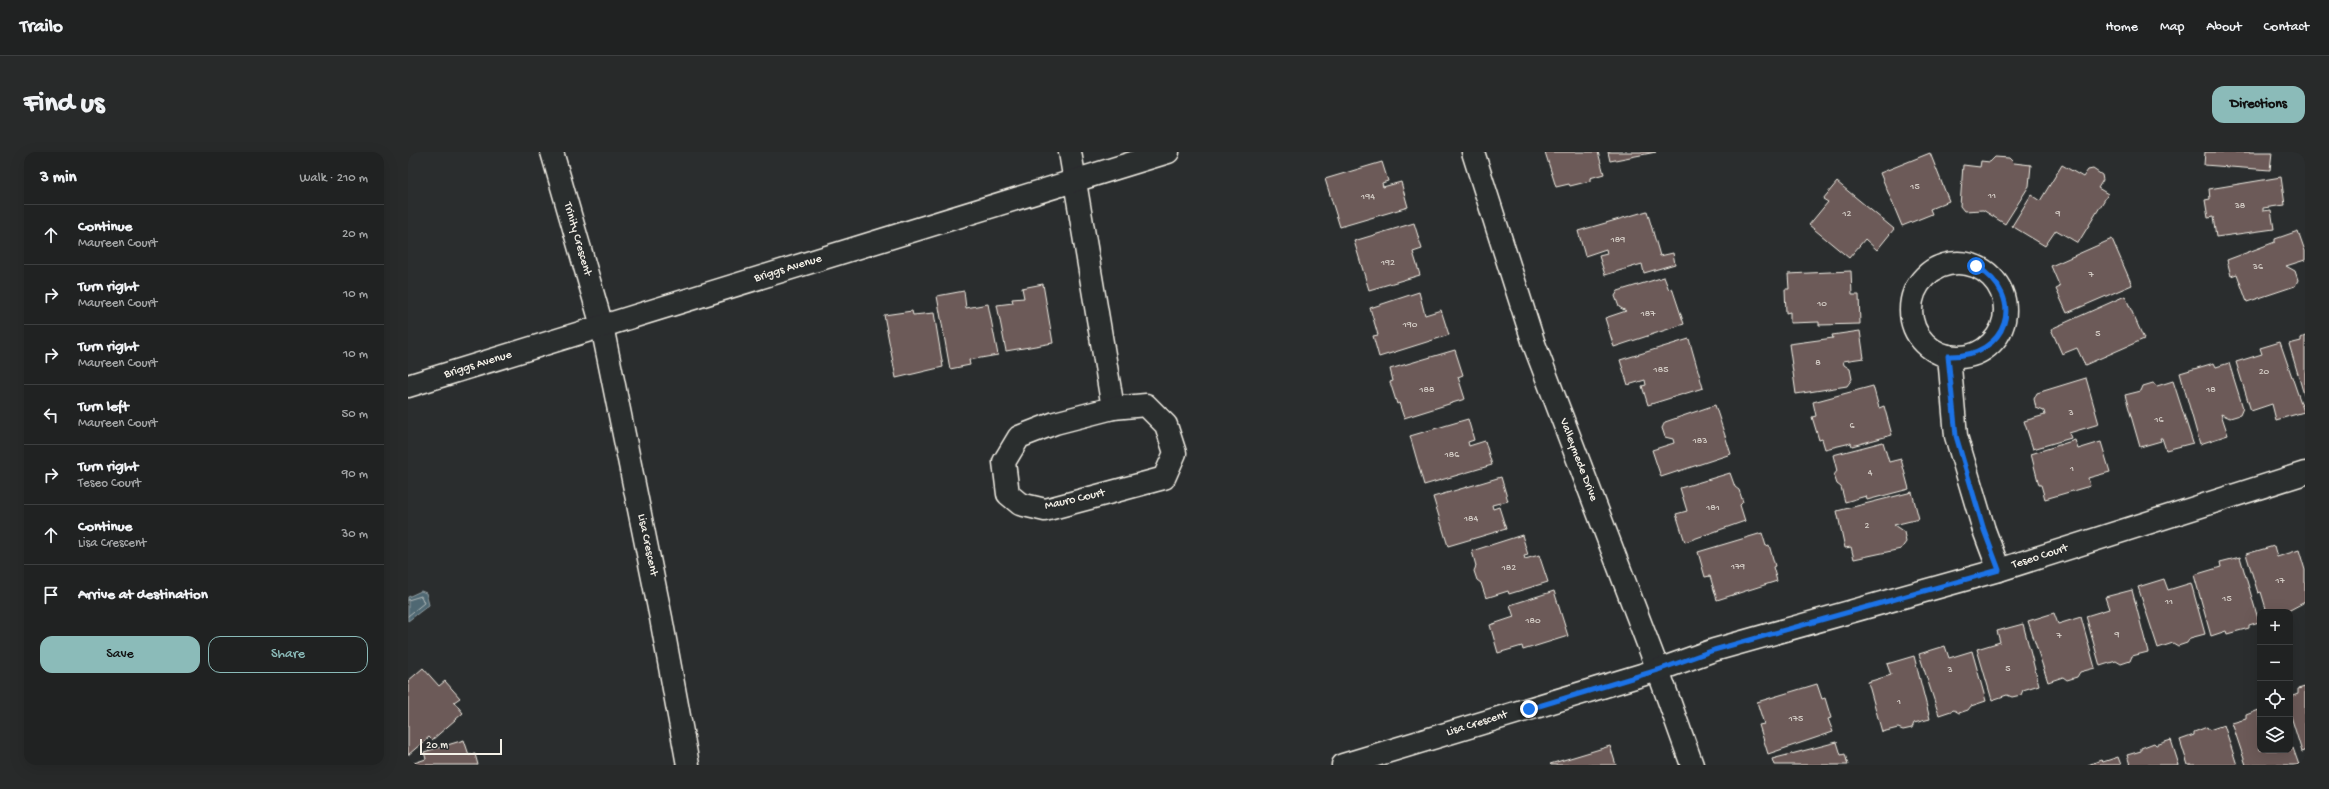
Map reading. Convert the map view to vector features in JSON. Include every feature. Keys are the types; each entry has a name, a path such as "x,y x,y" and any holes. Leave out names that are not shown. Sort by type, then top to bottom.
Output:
{"street":[{"name":"Trinity Crescent","path":"552,152 602,326"},
{"path":"1070,152 1113,408"},
{"name":"Briggs Avenue","path":"408,386 1168,152"},
{"name":"Valleymede Drive","path":"1474,152 1534,344 1658,670 1692,765"},
{"path":"1960,262 1976,266 1989,274 1999,286 2005,300 2006,315 2001,330 1986,348 1964,357 1948,356 1930,347 1922,340 1914,327 1910,312 1912,296 1919,282 1930,271 1945,264 1960,262"},
{"name":"Lisa Crescent","path":"602,326 662,618 688,765"},
{"path":"1948,356 1956,436 1984,530 1999,570"},
{"name":"Mauro Court","path":"1146,405 1166,425 1175,453 1164,478 1045,510 1020,504 1008,494 1004,462 1019,437 1055,423 1113,408 1146,405"},
{"name":"Teseo Court","path":"1658,670 1714,650 1999,570 2305,474"},
{"name":"Lisa Crescent","path":"1343,765 1658,670"}],"water":[{"path":"421,591 426,593 429,605 408,621 408,597"}],"building":[{"path":"1545,152 1598,152 1604,174 1590,178 1590,181 1570,186 1569,184 1556,187"},
{"path":"1608,152 1656,152 1610,161"},
{"path":"2205,152 2272,152 2270,170 2204,165"},
{"path":"1930,153 1949,201 1930,209 1932,214 1902,226 1880,173"},
{"path":"1995,157 2009,158 2014,163 2031,165 2029,186 2005,224 1983,210 1964,211 1960,206 1963,165 1980,167 1981,161 1990,162"},
{"path":"1382,162 1388,181 1382,183 1383,187 1401,182 1408,207 1340,227 1325,179"},
{"path":"2062,165 2083,177 2088,170 2093,169 2102,175 2103,180 2098,188 2108,194 2078,243 2056,230 2045,246 2012,226 2031,195 2040,201"},
{"path":"2281,177 2285,205 2263,208 2263,211 2271,210 2274,229 2216,237 2213,217 2208,218 2205,200 2210,199 2209,189"},
{"path":"1837,182 1894,229 1877,250 1865,239 1849,258 1809,225 1828,202 1823,199"},
{"path":"1647,211 1660,256 1673,253 1675,264 1644,273 1642,264 1605,275 1599,256 1607,254 1606,249 1585,256 1578,231"},
{"path":"1414,223 1422,249 1413,252 1420,275 1369,290 1354,241"},
{"path":"2298,231 2305,251 2305,260 2286,266 2295,271 2298,280 2295,286 2247,302 2237,274 2231,276 2227,260 2275,242 2275,239"},
{"path":"2112,239 2132,285 2067,313 2056,289 2060,287 2051,266"},
{"path":"1851,271 1852,295 1859,295 1860,324 1819,325 1819,322 1790,323 1790,312 1786,313 1785,289 1789,289 1788,274"},
{"path":"1664,277 1669,290 1672,288 1684,324 1614,347 1605,318 1626,311 1619,307 1615,296 1618,291"},
{"path":"1043,284 1053,343 1006,351 997,305 1013,303 1012,299 1024,298 1022,288"},
{"path":"964,291 966,308 988,304 998,355 969,360 970,365 950,369 937,296"},
{"path":"1419,292 1425,315 1441,310 1449,335 1379,357 1373,336 1378,335 1370,308"},
{"path":"2125,296 2144,339 2085,365 2077,348 2062,354 2051,329"},
{"path":"912,311 913,315 934,313 943,367 896,378 884,315"},
{"path":"1860,331 1864,358 1843,361 1844,365 1850,369 1852,379 1847,386 1796,394 1789,344 1833,338 1832,335"},
{"path":"2305,336 2305,398 2289,344 2301,341 2301,338"},
{"path":"1689,339 1703,388 1648,405 1642,386 1646,385 1645,380 1628,385 1620,360"},
{"path":"2280,342 2304,412 2276,420 2272,404 2251,411 2236,362 2262,354 2260,348"},
{"path":"1455,350 1463,375 1458,377 1465,399 1404,418 1399,403 1397,404 1390,382 1393,381 1390,369"},
{"path":"2214,363 2216,367 2229,363 2243,408 2240,415 2230,418 2221,414 2228,435 2200,444 2180,373"},
{"path":"2086,378 2099,424 2069,433 2071,438 2033,449 2024,421 2045,415 2044,411 2036,408 2034,399 2037,393"},
{"path":"2173,381 2193,443 2166,450 2162,438 2160,438 2161,441 2140,447 2125,395 2141,391 2143,386 2153,383 2157,386"},
{"path":"1873,386 1879,408 1884,406 1892,435 1852,446 1851,443 1825,449 1822,439 1819,440 1812,417 1816,416 1813,402"},
{"path":"1715,405 1731,454 1661,477 1652,450 1674,443 1673,439 1665,437 1662,428 1665,422"},
{"path":"1468,419 1474,440 1468,442 1469,446 1485,441 1492,465 1424,485 1410,436"},
{"path":"2075,440 2078,449 2101,442 2110,472 2088,478 2090,486 2045,499 2041,485 2039,485 2031,454"},
{"path":"1883,442 1889,462 1901,459 1909,489 1867,500 1866,496 1845,502 1841,487 1837,484 1834,475 1837,471 1833,455"},
{"path":"1730,473 1735,487 1739,490 1743,502 1740,505 1745,521 1685,542 1676,514 1687,511 1680,488"},
{"path":"1501,477 1508,501 1492,505 1493,509 1499,507 1506,529 1448,546 1433,497"},
{"path":"1912,492 1919,519 1894,525 1904,532 1906,542 1901,549 1854,559 1851,547 1845,548 1837,511"},
{"path":"1762,533 1766,546 1769,545 1775,566 1773,567 1777,581 1717,600 1710,576 1705,577 1698,552"},
{"path":"1522,535 1528,555 1524,556 1525,559 1539,555 1548,582 1509,594 1508,591 1486,598 1481,583 1477,580 1474,571 1476,566 1472,551"},
{"path":"2274,546 2277,557 2299,550 2305,570 2305,602 2292,609 2266,609 2261,592 2258,593 2246,554"},
{"path":"2240,557 2257,615 2257,623 2249,625 2249,628 2227,634 2226,631 2211,636 2194,575 2221,567 2220,562"},
{"path":"2164,579 2168,590 2191,583 2205,634 2190,638 2187,643 2178,646 2173,643 2158,648 2138,587"},
{"path":"2132,590 2148,652 2132,656 2130,661 2121,664 2116,661 2100,666 2086,616 2109,609 2105,597"},
{"path":"1554,591 1568,636 1523,650 1522,646 1498,653 1490,625 1514,617 1510,605"},
{"path":"2054,613 2058,624 2081,617 2095,668 2080,672 2077,677 2067,680 2063,677 2048,682 2028,621"},
{"path":"2023,624 2039,685 2023,690 2021,695 2012,697 2007,695 1992,700 1977,649 2000,642 1997,631"},
{"path":"1945,646 1949,658 1972,651 1986,701 1971,706 1968,710 1959,713 1954,710 1939,715 1919,654"},
{"path":"1914,656 1930,719 1914,723 1912,728 1903,730 1898,728 1882,732 1868,682 1891,675 1887,664"},
{"path":"423,668 439,686 445,681 460,698 454,702 463,713 432,740 429,737 408,755 408,681"},
{"path":"1817,684 1822,699 1825,698 1831,718 1828,719 1833,732 1768,754 1759,725 1764,724 1757,702"},
{"path":"2305,687 2305,751 2302,752 2293,723 2293,696 2298,694 2298,689"},
{"path":"2257,711 2257,753 2293,753 2293,748 2299,765 2246,765 2232,723 2246,719 2246,715"},
{"path":"2224,725 2237,765 2188,765 2180,740 2194,735 2194,732 2207,727 2209,730"},
{"path":"464,740 469,755 475,754 478,765 408,765 426,759 424,752"},
{"path":"2171,740 2179,765 2130,765 2127,755 2141,751 2141,748 2154,743 2156,745"},
{"path":"1837,742 1841,755 1845,754 1848,765 1774,765 1772,759"},
{"path":"1610,746 1616,765 1550,764"},
{"path":"2118,757 2121,765 2088,765 2101,760 2103,762"}],"route":[{"path":"1529,709 1658,670 1714,650 1999,570 1984,530 1956,436 1948,356 1964,357 1979,352 1992,343 2001,330 2006,315 2005,300 1999,286 1989,274 1976,266"}]}
